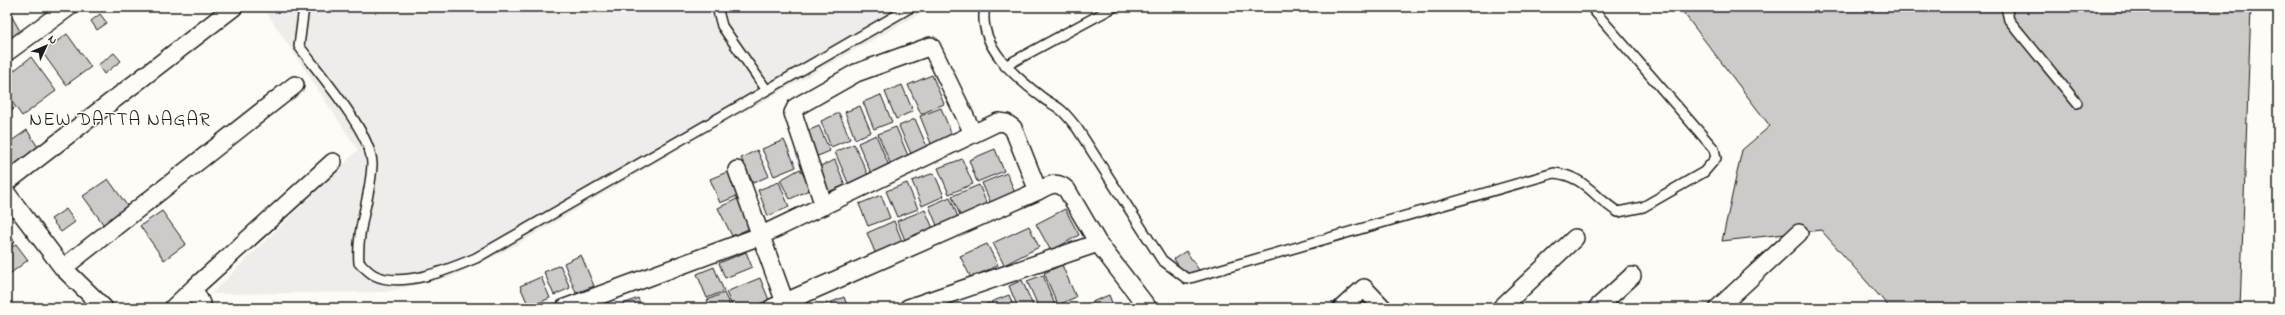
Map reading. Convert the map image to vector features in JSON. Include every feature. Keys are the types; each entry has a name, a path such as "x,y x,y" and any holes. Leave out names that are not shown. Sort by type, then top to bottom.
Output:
{"street":[{"path":"7,52 69,7"},
{"path":"7,182 234,7"},
{"path":"824,206 793,113 796,107 856,73 931,46 973,133"},
{"path":"63,268 295,85"},
{"path":"565,308 760,236 998,122 1006,123 1013,128 1038,191"},
{"path":"172,308 333,162"},
{"path":"737,170 760,236 781,306 1038,191 1052,183 1062,185 1098,243 1148,308"},
{"path":"7,194 63,268 104,308"},
{"path":"1718,308 1799,233"},
{"path":"1501,308 1575,238"},
{"path":"908,308 1098,243"},
{"path":"1597,308 1632,276"},
{"path":"194,288 203,308"},
{"path":"1342,308 1364,288 1383,308"}],"lane":[{"path":"304,7 299,46 363,133 372,162 358,245 359,263 374,275 393,279 417,278 440,273 476,258 911,7"},
{"path":"717,7 722,26 766,90"},
{"path":"985,7 982,20 986,34 1005,66 1042,98 1060,110 1077,128 1162,260 1187,279 1554,173 1576,178 1606,205 1618,212 1643,207 1704,172 1716,158 1714,149 1591,7"},
{"path":"1005,66 1114,7"},
{"path":"2006,7 2009,20 2077,103"}],"shaded area":[{"path":"263,7 932,7 699,137 515,246 451,277 385,292 211,294 358,150"}],"building":[{"path":"7,7 10,7 13,12 7,16"},
{"path":"1679,7 2251,7 2240,308 1890,308 1821,230 1722,241 1742,150 1770,126"},
{"path":"100,14 107,23 97,30 91,21"},
{"path":"12,17 24,38 15,43 7,30 7,19"},
{"path":"67,34 91,67 66,85 42,52"},
{"path":"114,53 121,61 104,74 98,65"},
{"path":"31,57 56,91 22,116 7,95 7,76"},
{"path":"932,75 944,104 921,114 908,85"},
{"path":"902,85 913,111 896,119 885,92"},
{"path":"881,95 892,122 874,129 863,102"},
{"path":"7,100 14,109 7,114"},
{"path":"860,106 871,132 855,139 845,112"},
{"path":"941,108 953,138 932,146 920,116"},
{"path":"839,113 850,139 831,147 821,121"},
{"path":"915,119 928,149 912,156 899,126"},
{"path":"819,126 830,151 813,158 803,133"},
{"path":"896,127 909,158 891,165 878,134"},
{"path":"27,130 41,152 7,176 7,144"},
{"path":"876,135 889,166 871,173 858,143"},
{"path":"784,140 796,167 774,176 762,149"},
{"path":"854,144 869,177 849,185 835,152"},
{"path":"995,149 1004,171 977,182 969,160"},
{"path":"757,150 769,176 753,183 741,158"},
{"path":"962,159 973,184 949,194 938,168"},
{"path":"835,160 845,185 826,193 815,168"},
{"path":"800,169 811,189 790,199 780,180"},
{"path":"732,170 742,194 720,203 710,179"},
{"path":"934,173 944,196 922,206 912,181"},
{"path":"1007,173 1017,198 993,208 982,183"},
{"path":"108,179 131,211 106,228 83,196"},
{"path":"779,182 789,207 768,216 758,190"},
{"path":"907,183 918,209 897,217 886,191"},
{"path":"979,185 989,209 962,220 952,196"},
{"path":"881,195 890,218 868,226 859,204"},
{"path":"950,197 959,220 938,228 929,206"},
{"path":"739,198 753,227 732,236 718,208"},
{"path":"66,209 75,222 61,232 51,219"},
{"path":"1065,209 1079,235 1051,251 1036,224"},
{"path":"925,210 935,233 907,245 897,221"},
{"path":"162,211 186,244 164,260 140,226"},
{"path":"894,221 904,246 877,257 867,233"},
{"path":"1029,226 1039,247 1004,265 993,243"},
{"path":"9,234 15,242 7,248 7,235"},
{"path":"16,244 28,260 7,276 7,251"},
{"path":"987,244 998,265 971,278 960,256"},
{"path":"1186,251 1199,270 1187,278 1174,259"},
{"path":"746,252 752,267 725,278 719,263"},
{"path":"581,255 594,286 576,293 564,263"},
{"path":"560,265 570,288 554,295 544,272"},
{"path":"1062,265 1076,297 1058,305 1044,273"},
{"path":"714,267 724,291 707,298 697,274"},
{"path":"1043,275 1055,305 1048,308 1039,308 1027,281"},
{"path":"541,277 550,298 529,307 520,286"},
{"path":"760,278 769,300 749,308 733,308 726,292"},
{"path":"1022,280 1034,308 1018,308 1009,286"},
{"path":"724,293 731,308 710,308 707,300"},
{"path":"1009,295 1014,308 994,308 991,302"},
{"path":"1109,295 1114,308 1095,308 1092,302"},
{"path":"844,297 848,308 817,308"},
{"path":"638,298 642,308 614,308"},
{"path":"989,303 991,308 977,308"},
{"path":"1090,303 1092,308 1077,308"}],"district":[{"name":"NEW DATTA NAGAR","path":"120,118"}]}
